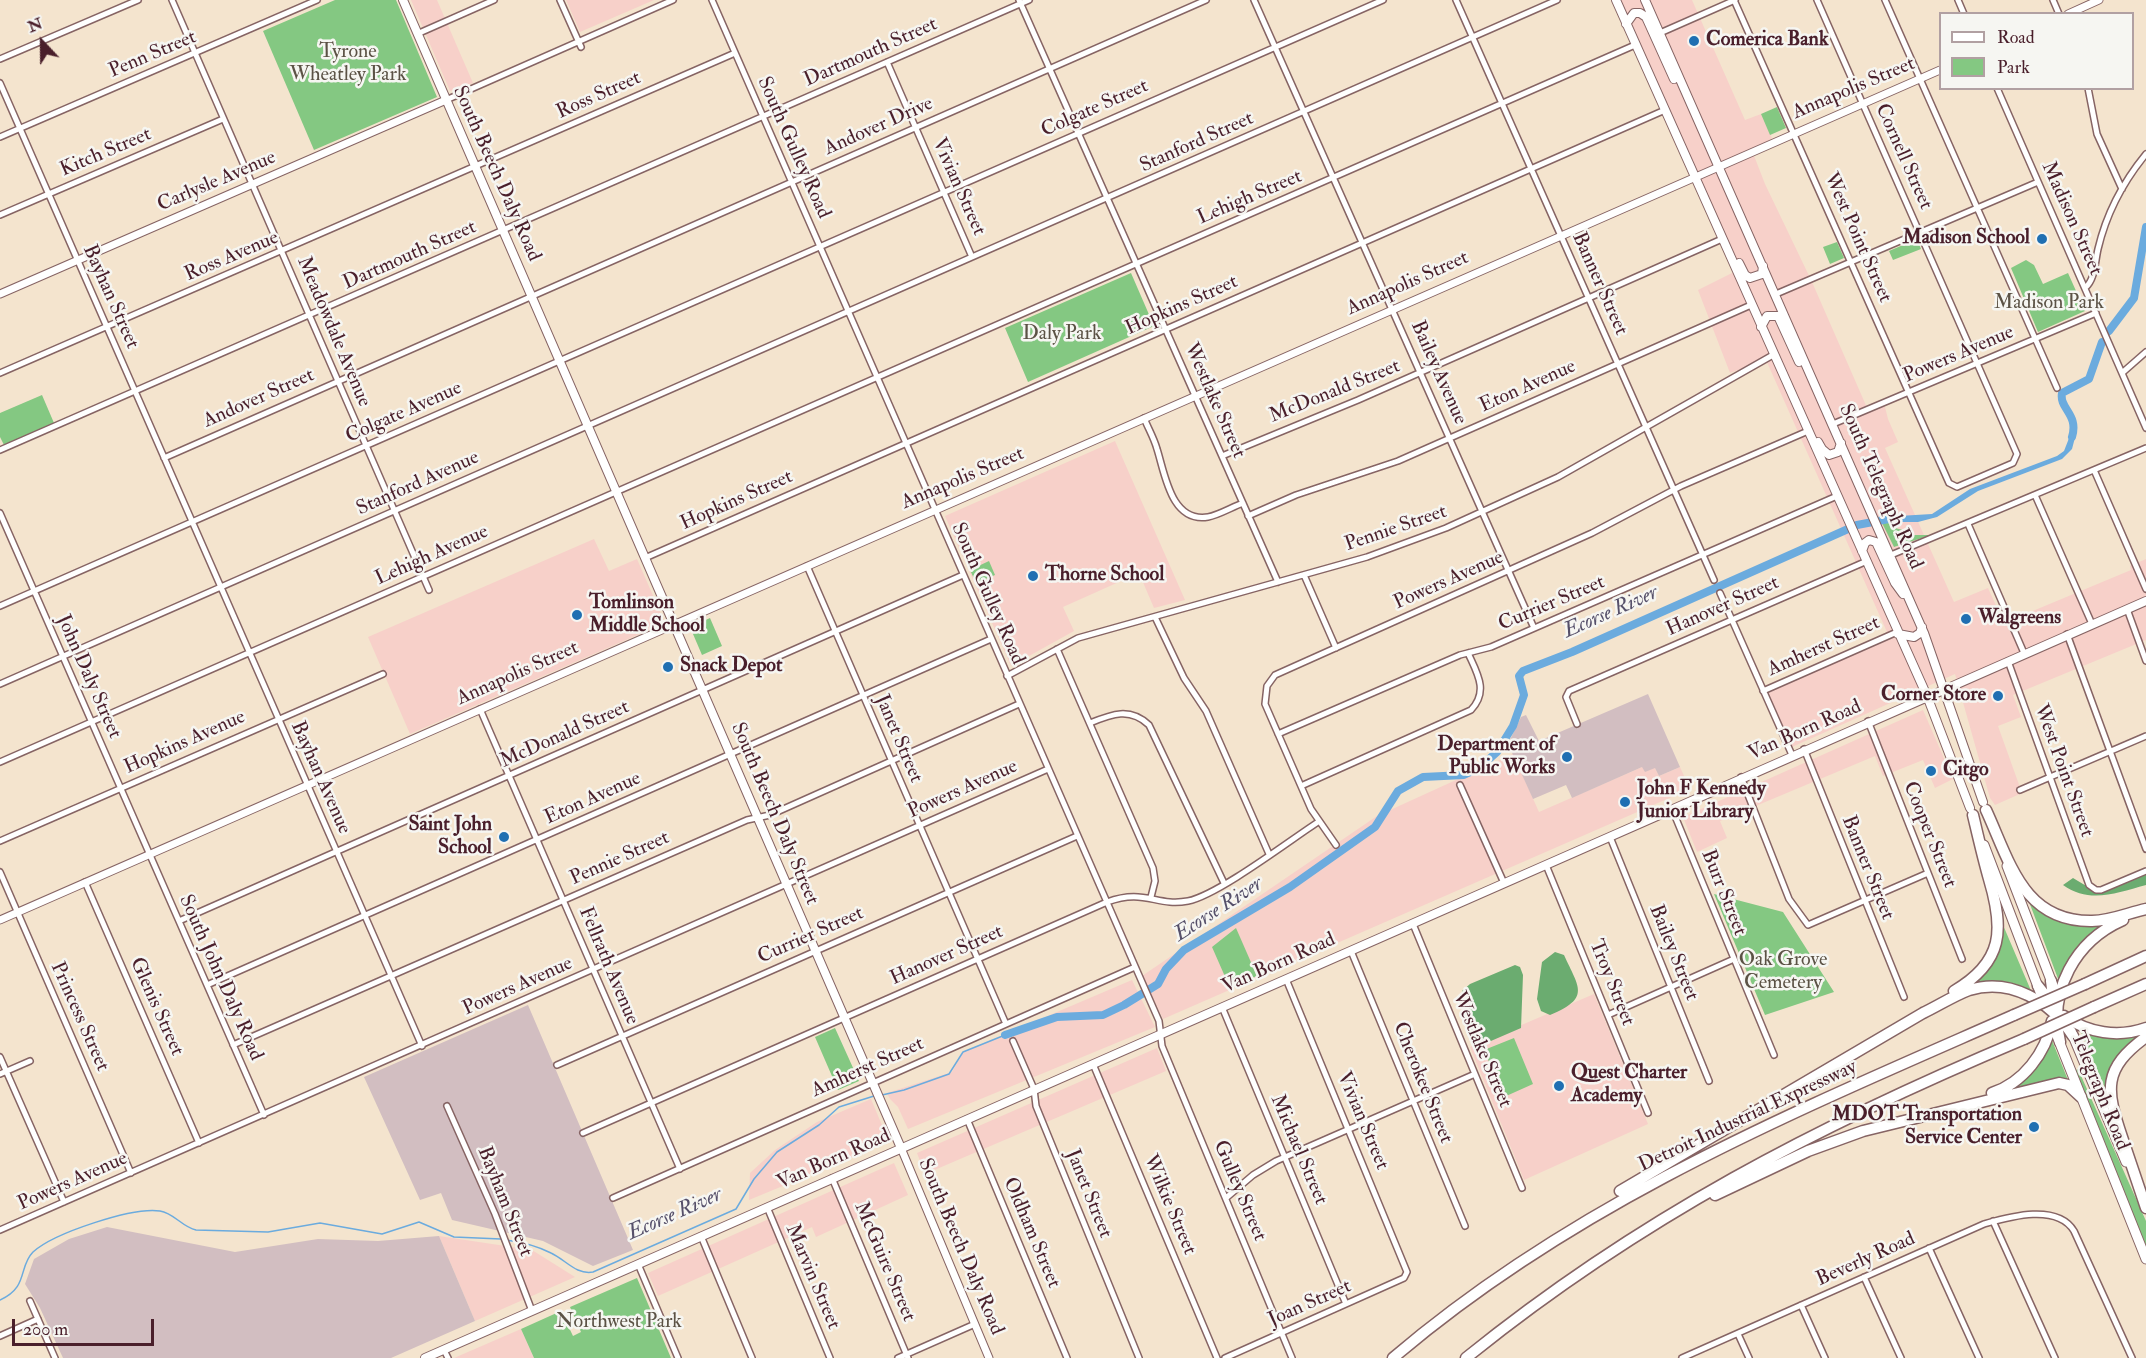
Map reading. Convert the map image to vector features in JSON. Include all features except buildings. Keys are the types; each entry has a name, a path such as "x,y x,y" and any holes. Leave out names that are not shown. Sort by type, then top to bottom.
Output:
{"highway":[{"path":"1985,806 2018,879 2042,908 2065,919 2092,921 2146,911"},
{"name":"South Telegraph Road","path":"1985,806 2051,981"},
{"path":"1971,811 2038,986 2073,1036"},
{"path":"1524,1259 1538,1244 1590,1209 1923,1013 1974,979 1984,969 1995,947 1999,912 1971,811"},
{"path":"1966,1104 2003,1088 2022,1076 2044,1046 2065,977 2081,949 2106,928 2146,911"},
{"name":"Detroit Industrial Expressway","path":"1393,1358 1469,1297 1524,1259 1611,1204 1682,1166 1747,1134 2146,956"},
{"path":"2051,981 2060,1042"},
{"path":"1466,1358 1560,1286 1622,1244 1741,1172 1814,1133 2146,984"},
{"path":"1923,1013 1962,993 1983,987 2018,991 2093,1030 2115,1034 2146,1028"},
{"name":"Telegraph Road","path":"2073,1036 2146,1208"},
{"path":"2146,1037 2127,1051 2117,1063 2109,1089 2113,1112 2146,1208"},
{"name":"Telegraph Road","path":"2060,1042 2146,1259"},
{"path":"1622,1244 1725,1189 1808,1151 1863,1131 2059,1083 2068,1085 2081,1097"}],"main road":[{"name":"South Beech Daly Road","path":"403,0 588,426"},
{"path":"1616,0 1927,696 1971,811"},
{"name":"South Telegraph Road","path":"1645,0 1914,608 1946,688 1985,806"},
{"path":"1626,24 1634,13 1640,13 1646,17 1676,81 1691,103"},
{"path":"1702,194 1718,217 1745,275 1757,277 1762,274 1763,266"},
{"path":"1761,327 1762,320 1770,315 1780,320 1806,376 1821,398"},
{"path":"1778,365 1797,394 1825,454 1835,454 1841,443"},
{"path":"588,426 674,624"},
{"path":"1862,551 1869,540 1878,544 1895,583 1914,608"},
{"name":"Van Born Road","path":"425,1358 1610,837 1792,754 2146,601"},
{"name":"South Beech Daly Street","path":"674,624 844,1017"},
{"path":"1898,633 1914,637 1920,633 1922,627"},
{"name":"South Beech Daly Road","path":"844,1017 901,1148"}],"street":[{"path":"0,59 138,0"},
{"path":"172,0 195,53"},
{"name":"Penn Street","path":"0,137 317,0"},
{"path":"417,34 494,0"},
{"path":"560,0 579,44"},
{"path":"446,100 579,44 673,0"},
{"name":"South Gulley Road","path":"712,0 1159,1020 1161,1035"},
{"name":"Dartmouth Street","path":"0,450 1029,0"},
{"name":"Andover Drive","path":"532,297 1206,0"},
{"name":"Bailey Avenue","path":"1254,0 1534,628"},
{"name":"Colgate Street","path":"819,246 1383,0"},
{"name":"Banner Street","path":"1456,0 1714,580"},
{"name":"Stanford Street","path":"848,312 1557,0"},
{"path":"1660,33 1734,0"},
{"name":"West Point Street","path":"1734,0 1952,486"},
{"name":"Cornell Street","path":"1817,0 1978,363 2017,459 1957,487 1952,486"},
{"path":"1885,0 2057,388"},
{"path":"2072,12 2099,0"},
{"name":"Westlake Street","path":"1020,2 1278,582"},
{"name":"Lehigh Street","path":"877,377 1635,45"},
{"name":"Meadowdale Avenue","path":"195,53 429,590"},
{"name":"Ross Street","path":"475,167 606,107 735,53"},
{"name":"Vivian Street","path":"887,62 972,257"},
{"name":"Annapolis Street","path":"0,920 1794,132 1939,71"},
{"name":"Bayhan Street","path":"0,83 192,522"},
{"name":"Madison Street","path":"1998,90 2146,428"},
{"path":"2088,90 2097,134 2122,189"},
{"name":"Carlysle Avenue","path":"0,294 446,100"},
{"name":"Hopkins Street","path":"645,558 1665,110"},
{"name":"Kitch Street","path":"0,215 223,119"},
{"path":"2085,288 2091,282 2100,238 2122,189 2146,154"},
{"name":"Ross Avenue","path":"0,373 475,167"},
{"path":"1776,294 2038,182"},
{"name":"McDonald Street","path":"1222,456 1421,372 1722,239"},
{"name":"Colgate Avenue","path":"0,606 560,362 819,246"},
{"name":"Andover Street","path":"164,458 532,297"},
{"name":"Eton Avenue","path":"1248,516 1296,495 1384,466 1751,305"},
{"name":"Stanford Avenue","path":"0,684 848,312"},
{"name":"Powers Avenue","path":"1833,424 2096,313"},
{"path":"2122,373 2146,352"},
{"name":"Pennie Street","path":"1007,676 1078,638 1304,575 1409,542 1483,512 1558,477 1773,355"},
{"name":"Lehigh Avenue","path":"0,762 877,377"},
{"path":"1144,418 1157,448 1165,480 1182,510 1193,516 1206,518 1243,503"},
{"name":"Powers Avenue","path":"1336,846 1318,822 1265,704 1265,691 1268,683 1281,671 1592,533 1673,490 1808,432"},
{"path":"1891,555 2146,448"},
{"path":"2094,470 2146,589"},
{"path":"2035,495 2092,624"},
{"name":"Currier Street","path":"1278,734 1468,652 1491,647 1837,496"},
{"name":"John Daly Street","path":"0,513 3,526 34,591 149,854"},
{"name":"Bayhan Avenue","path":"192,522 422,1046"},
{"path":"1968,524 2024,653"},
{"name":"Hanover Street","path":"1577,724 1566,694 1867,561"},
{"name":"Janet Street","path":"807,566 1006,1024"},
{"name":"McDonald Street","path":"179,921 963,575"},
{"path":"1304,575 1336,648"},
{"path":"1720,593 1792,754"},
{"path":"2127,609 2146,661"},
{"path":"1155,616 1184,678 1206,711 1269,854"},
{"name":"Amherst Street","path":"1763,691 1898,633"},
{"path":"2067,634 2146,849"},
{"name":"Eton Avenue","path":"207,985 991,639"},
{"path":"1057,649 1153,868 1155,881 1151,897"},
{"path":"1301,786 1471,710 1478,700 1481,687 1468,652"},
{"name":"West Point Street","path":"2008,661 2088,883 2093,889 2101,890 2146,870"},
{"name":"Hopkins Avenue","path":"0,841 382,674"},
{"name":"Pennie Street","path":"233,1045 747,820 759,818 1019,704"},
{"name":"Fellrath Avenue","path":"480,709 680,1169"},
{"path":"1090,723 1116,713 1138,716 1152,728 1213,866 1224,883"},
{"name":"Cooper Street","path":"1868,721 1962,959"},
{"path":"2020,790 2146,736"},
{"name":"Banner Street","path":"1804,749 1904,997"},
{"name":"Powers Avenue","path":"0,1230 1048,769"},
{"path":"1741,777 1789,899 1806,925 1810,926 1928,873"},
{"path":"1460,785 1504,883"},
{"name":"Burr Street","path":"1672,809 1774,1055"},
{"name":"Hanover Street","path":"583,1133 1107,902 1130,895 1151,897 1168,902 1187,901 1203,896 1318,822"},
{"name":"Currier Street","path":"557,1065 1077,836"},
{"name":"Bailey Street","path":"1610,837 1709,1081"},
{"name":"South John Daly Road","path":"149,854 264,1114"},
{"name":"Troy Street","path":"1546,865 1648,1113"},
{"name":"Princess Street","path":"0,873 131,1173"},
{"name":"Glenis Street","path":"85,882 199,1143"},
{"name":"Westlake Street","path":"1413,924 1522,1188"},
{"name":"Cherokee Street","path":"1351,951 1464,1226"},
{"path":"1608,1015 1734,959"},
{"name":"Amherst Street","path":"613,1198 1136,968"},
{"name":"Vivian Street","path":"1286,979 1407,1269 1407,1275"},
{"name":"Michael Street","path":"1222,1007 1346,1304"},
{"name":"Gulley Street","path":"1161,1035 1162,1046 1292,1358"},
{"name":"Janet Street","path":"1013,1041 1034,1089 1036,1106 1139,1358"},
{"path":"0,1057 63,1202"},
{"path":"0,1074 30,1061"},
{"name":"Wilkie Street","path":"1093,1064 1217,1358"},
{"path":"1226,1198 1252,1175 1285,1157 1475,1074"},
{"name":"Bayham Street","path":"447,1106 507,1245 532,1311"},
{"name":"Oldham Street","path":"967,1119 1067,1358"},
{"name":"South Beech Daly Road","path":"901,1148 989,1358"},
{"name":"McGuire Street","path":"832,1178 907,1356"},
{"name":"Marvin Street","path":"767,1207 830,1358"},
{"name":"Beverly Road","path":"1682,1358 1993,1221 2021,1216 2050,1216 2066,1222 2074,1231 2132,1358"},
{"path":"1993,1221 2055,1358"},
{"path":"701,1236 752,1358"},
{"path":"1929,1248 1979,1358"},
{"path":"638,1264 678,1358"},
{"name":"Joan Street","path":"1225,1358 1407,1275"},
{"path":"1864,1277 1901,1358"},
{"path":"30,1301 55,1358"},
{"path":"1801,1305 1825,1358"},
{"path":"0,1336 38,1319"},
{"path":"898,1358 907,1356 975,1324"},
{"path":"1738,1334 1749,1358"},
{"path":"444,1350 448,1358"}],"shaded area":[{"path":"411,0 437,0 473,83 450,91"},
{"path":"566,0 654,0 580,32"},
{"path":"1615,0 1692,0 1745,120 1761,114 1772,138 1753,153 1765,184 1812,282 1868,410 1884,403 1898,442 1885,448 1954,602 1988,588 2004,623 2131,570 2130,566 2146,559 2146,640 2013,695 2021,717 1998,726 2022,793 1995,805 1990,798 1955,674 1792,747 1768,693 1887,632 1766,360 1730,373 1698,290 1736,271"},
{"path":"1115,441 1185,600 1154,608 1139,573 1063,607 1074,631 1011,666 945,516"},
{"path":"594,539 609,571 637,559 665,623 410,734 368,637"},
{"path":"1648,694 1680,767 1659,776 1655,768 1645,772 1642,767 1572,798 1566,785 1533,799 1508,744 1521,717 1526,715 1539,741"},
{"path":"1923,710 1953,779 1935,788 1923,760 1883,776 1875,756 1720,821 1727,838 1697,852 1683,817"},
{"path":"1513,754 1539,812 1642,767 1655,768 1659,776 1680,767 1690,789 1163,1019 1142,976 1377,816"},
{"path":"1132,980 1155,1027 908,1129 898,1107 887,1093 952,1072 963,1052"},
{"name":"Quest Charter Academy","path":"1594,994 1648,1124 1524,1180 1470,1047"},
{"path":"528,1005 633,1250 593,1266 543,1241 452,1220 441,1193 420,1200 364,1077"},
{"path":"1157,1048 1166,1071 925,1174 917,1153"},
{"path":"871,1099 889,1142 749,1200 750,1173 775,1150 817,1122"},
{"path":"894,1163 908,1195 816,1237 812,1227 658,1296 648,1273"},
{"path":"107,1227 235,1252 318,1239 378,1241 439,1236 475,1321 391,1358 63,1358 40,1308 25,1284 34,1259 69,1239"},
{"path":"439,1236 532,1250 575,1277 475,1321"},
{"path":"521,1329 534,1358 454,1358"}],"green space":[{"name":"Tyrone Wheatley Park","path":"335,0 396,0 437,97 314,150 263,31"},
{"path":"1777,107 1786,128 1770,135 1761,114"},
{"path":"1917,239 1921,249 1893,260 1889,251"},
{"path":"1837,242 1844,258 1830,264 1823,247"},
{"name":"Madison Park","path":"2026,260 2034,265 2043,284 2068,273 2085,311 2038,332 2011,268"},
{"name":"Daly Park","path":"1131,273 1154,326 1028,382 1005,328"},
{"path":"42,395 54,423 4,445 0,437 0,413"},
{"path":"1891,522 1895,528 1912,535 1931,535 1894,547 1882,523"},
{"path":"989,561 995,575 976,583 970,570"},
{"path":"710,618 722,646 702,655 690,627"},
{"path":"2146,873 2146,885 2103,895 2083,894 2063,885 2073,878 2098,893"},
{"name":"Oak Grove Cemetery","path":"1714,894 1783,912 1834,992 1765,1015"},
{"path":"2028,899 2035,905 2101,923 2103,926 2060,984"},
{"path":"2002,925 2032,993 1974,986 1973,983"},
{"path":"1236,928 1257,976 1230,988 1212,947"},
{"path":"1555,952 1564,955 1578,991 1572,1003 1550,1015 1541,1011 1537,999 1542,962"},
{"path":"1515,965 1520,967 1523,975 1521,1028 1477,1047 1462,1016 1462,991 1470,984"},
{"path":"835,1028 859,1081 838,1090 815,1037"},
{"path":"2079,1028 2140,1035 2107,1088 2105,1088"},
{"path":"1514,1038 1533,1084 1504,1097 1484,1050"},
{"path":"2051,1038 2068,1080 2017,1089 2015,1086"},
{"path":"2078,1069 2146,1221 2146,1246 2076,1070"},
{"name":"Northwest Park","path":"637,1278 671,1358 534,1358 521,1329 561,1311 573,1336 581,1332 570,1307"}],"water":[{"path":"2073,428 2077,430 2072,449 2062,459 1978,491 1937,517 1918,522 1885,522 1882,517 1932,514 1970,489 2057,456 2064,451"}],"waterway":[{"name":"Ecorse River","path":"2109,331 2134,298 2146,227"},
{"name":"Ecorse River","path":"2072,437 2073,423 2063,403 2062,393 2089,379 2102,342"},
{"name":"Ecorse River","path":"1005,1035 1057,1017 1103,1015 1124,1005 1158,984 1166,969 1184,950 1290,887 1375,827 1398,791 1423,777 1464,775 1479,768 1497,752 1513,726 1524,695 1519,676 1523,671 1572,652 1857,525 1894,518"},
{"name":"Ecorse River","path":"882,1095 904,1090 949,1074 963,1052 1005,1035"},
{"name":"Ecorse River","path":"506,1240 540,1248 576,1269 593,1272 736,1209 754,1179 777,1152 819,1125 839,1107 874,1096"},
{"name":"Ecorse River","path":"0,1300 15,1289 28,1258 43,1245 94,1223 147,1211 165,1212 196,1230 268,1232 320,1223 382,1234 419,1222 454,1237 501,1239"}],"place":[{"name":"Comerica Bank","path":"1694,41"},
{"name":"Madison School","path":"2042,239"},
{"name":"Thorne School","path":"1033,576"},
{"name":"Tomlinson Middle School","path":"577,615"},
{"name":"Walgreens","path":"1966,619"},
{"name":"Snack Depot","path":"668,667"},
{"name":"Corner Store","path":"1998,696"},
{"name":"Department of Public Works","path":"1567,757"},
{"name":"Citgo","path":"1931,771"},
{"name":"John F Kennedy Junior Library","path":"1625,802"},
{"name":"Saint John School","path":"504,837"},
{"name":"Quest Charter Academy","path":"1559,1086"},
{"name":"MDOT Transportation Service Center","path":"2034,1127"}]}
